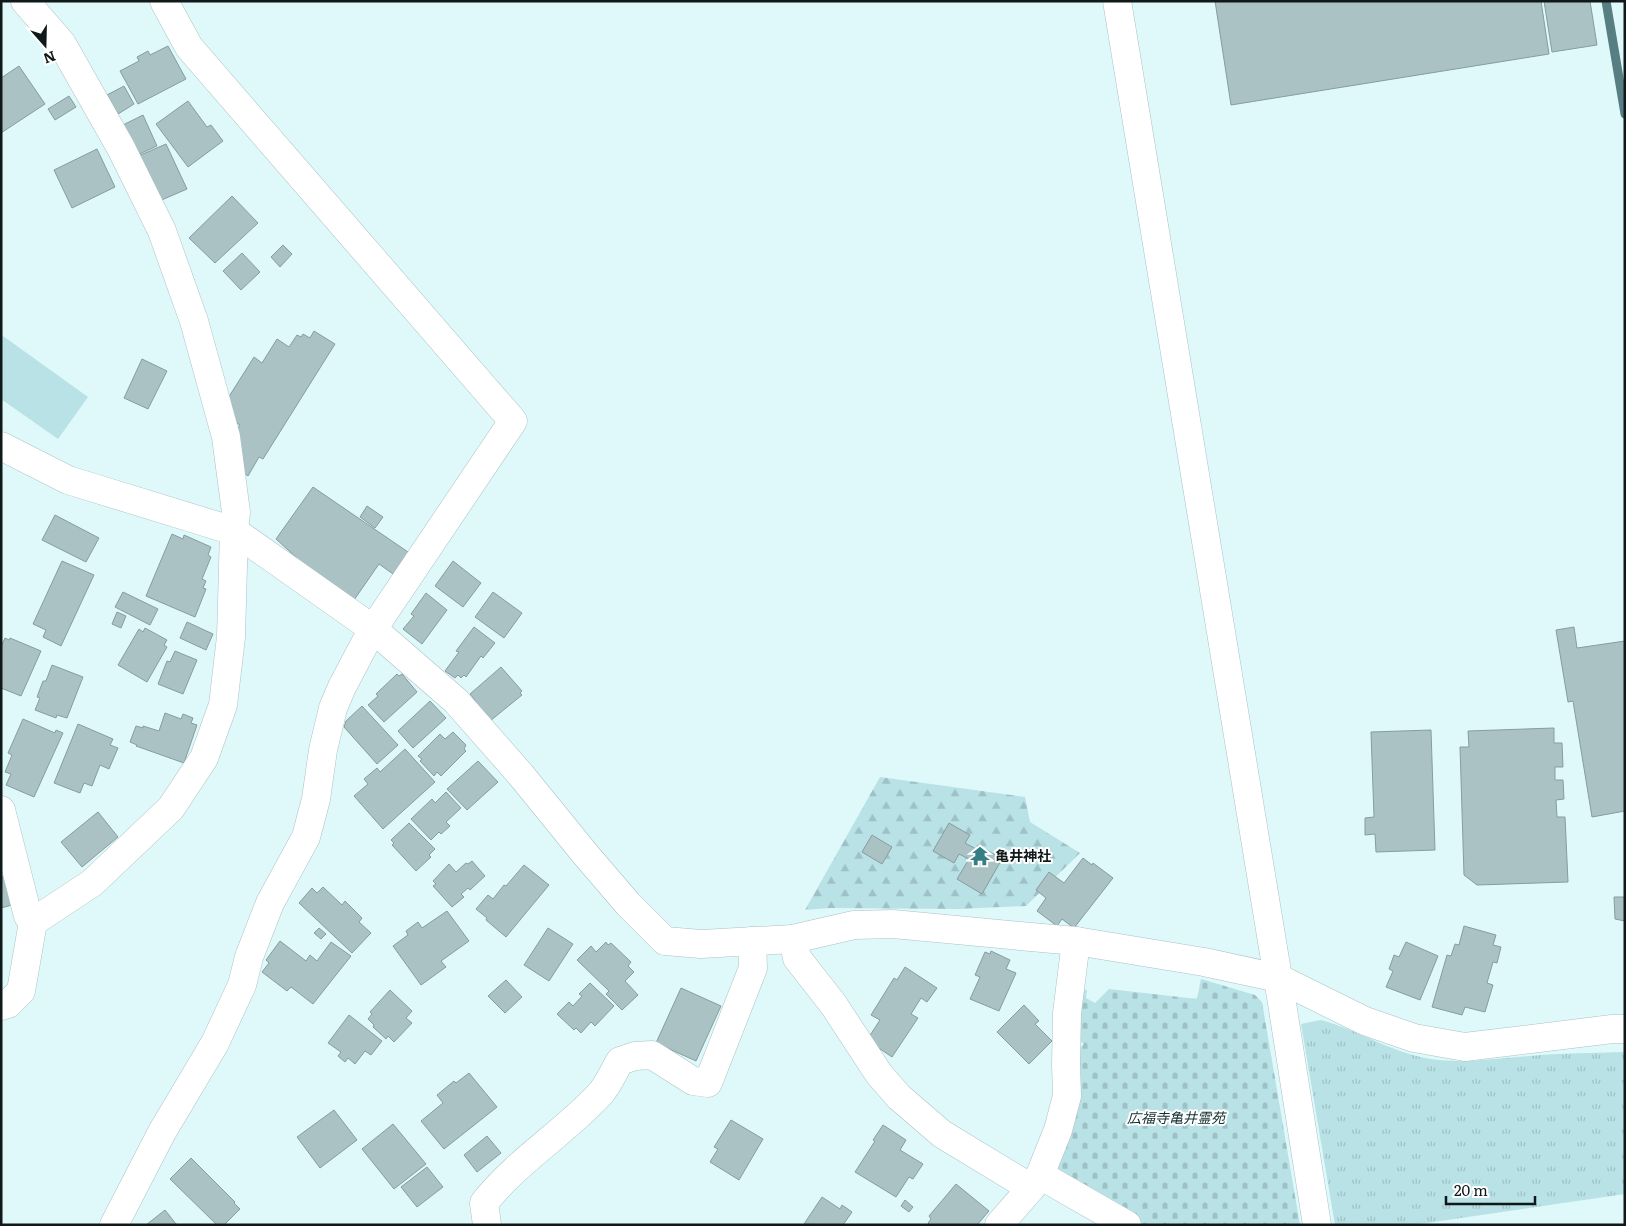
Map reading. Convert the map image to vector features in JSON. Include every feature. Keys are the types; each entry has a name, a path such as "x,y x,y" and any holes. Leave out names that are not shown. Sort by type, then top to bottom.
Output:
{"street":[{"path":"1,1006 8,1004 21,991 33,922 92,883 171,808 204,758 223,705 231,636 236,512 226,437 194,321 162,231 121,148 62,44 25,1"},
{"path":"114,1225 162,1132 214,1043 242,985 249,957 270,903 306,837 316,799 323,750 333,708 362,647 513,421 189,47 164,1"},
{"path":"1117,1 1317,1225"},
{"path":"1,446 68,480 234,530 374,630 456,701 521,774 628,904 665,941 701,944 793,939 854,925 892,924 1076,941 1204,962 1278,978 1365,1021 1414,1038 1465,1047 1612,1029 1625,1030"},
{"path":"1,810 28,916 33,922"},
{"path":"793,939 797,958 832,1004 879,1074 899,1097 942,1134 1035,1182 1127,1225"},
{"path":"487,1225 484,1203 492,1192 601,1093 620,1061 635,1056 652,1055 694,1081 708,1083 753,968 752,941"},
{"path":"999,1225 1035,1182 1058,1130 1067,1096 1068,1013 1076,941"}],"green space":[{"path":"3,336 88,397 58,439 1,399 1,338"},
{"path":"880,777 1025,797 1030,822 1080,853 1026,906 957,909 829,908 805,910"},
{"name":"広福寺亀井霊苑","path":"1201,979 1255,995 1262,1002 1300,1225 1135,1225 1051,1174 1074,1054 1084,1044 1073,1035 1075,989 1087,990 1086,998 1095,1003 1109,989 1197,999"},
{"path":"1321,1020 1403,1052 1431,1059 1469,1061 1553,1054 1625,1052 1625,1194 1413,1225 1335,1225 1301,1024"}],"building":[{"path":"1215,1 1541,1 1549,54 1231,105"},
{"path":"1544,1 1590,1 1597,45 1552,52"},
{"path":"168,46 186,79 138,104 120,71 139,61 137,57 148,51 150,55"},
{"path":"19,66 45,104 1,133 1,78"},
{"path":"124,86 134,104 118,114 107,95"},
{"path":"69,96 76,107 55,120 48,109"},
{"path":"188,101 207,127 211,125 223,141 188,167 156,124"},
{"path":"143,115 157,146 135,156 121,126"},
{"path":"166,144 187,189 157,202 136,157"},
{"path":"97,149 115,187 72,208 54,170"},
{"path":"232,196 258,223 215,263 189,238"},
{"path":"283,245 292,254 280,267 271,257"},
{"path":"242,253 260,272 241,290 223,271"},
{"path":"314,331 335,344 263,459 259,457 248,476 240,470 231,439 240,425 226,416 223,406 254,357 262,363 277,339 289,347 297,335 301,337 303,334 310,338"},
{"path":"142,359 167,371 148,409 124,398"},
{"path":"313,487 408,552 393,574 379,564 354,600 310,570 276,539"},
{"path":"367,506 383,517 375,528 360,517"},
{"path":"55,515 99,538 86,562 42,540"},
{"path":"172,534 183,539 184,535 211,547 208,555 211,557 202,579 206,581 203,588 206,589 195,617 146,596"},
{"path":"62,561 94,575 61,646 43,637 46,630 33,624"},
{"path":"453,561 481,583 463,607 435,586"},
{"path":"123,592 158,609 150,625 115,607"},
{"path":"493,592 522,613 504,638 475,617"},
{"path":"426,593 447,610 422,644 403,629 414,616 411,614"},
{"path":"117,612 126,616 121,628 112,624"},
{"path":"187,622 213,634 206,650 180,638"},
{"path":"474,627 495,643 483,658 481,656 466,677 464,675 461,678 458,675 455,678 445,671 459,652 456,651"},
{"path":"1574,627 1577,648 1625,641 1625,811 1592,817 1573,701 1568,702 1556,630"},
{"path":"145,628 167,640 164,645 167,647 147,682 118,665 139,629 143,632"},
{"path":"5,638 9,640 10,638 41,651 21,696 1,688 1,647"},
{"path":"175,651 197,660 183,694 158,684 167,661 170,662"},
{"path":"52,665 83,677 67,718 57,715 56,718 35,710 40,698 37,697 43,681 46,681"},
{"path":"501,667 522,691 520,693 522,695 490,721 474,702 475,700 470,694"},
{"path":"397,674 399,676 402,674 417,692 384,722 368,705 378,696 376,694"},
{"path":"430,701 446,718 413,748 398,731"},
{"path":"362,706 398,745 377,764 344,727 346,721"},
{"path":"165,713 181,719 183,714 193,718 191,723 197,725 184,763 136,746 130,742 136,726 159,731"},
{"path":"23,719 55,733 56,730 63,733 34,797 6,785 11,774 5,772 12,755 8,753"},
{"path":"78,724 113,739 110,745 118,748 109,769 100,765 92,786 84,783 80,793 54,783"},
{"path":"1554,728 1554,743 1562,743 1563,767 1555,767 1555,780 1563,780 1564,799 1556,800 1557,817 1565,817 1568,882 1477,885 1464,875 1460,747 1469,747 1468,731"},
{"path":"1431,730 1435,850 1376,852 1375,834 1365,835 1365,818 1374,817 1371,732"},
{"path":"453,732 466,745 464,749 466,751 441,776 437,772 434,776 420,761 422,759 418,756 440,734 445,739"},
{"path":"405,749 435,782 383,829 354,796 368,784 364,779 377,768 380,772"},
{"path":"478,761 498,782 467,810 447,789"},
{"path":"446,792 461,808 446,822 450,826 441,834 439,832 431,840 411,819 432,799 435,803"},
{"path":"98,812 118,837 82,867 61,842"},
{"path":"409,823 435,849 429,855 431,857 416,871 392,845 394,843 391,840"},
{"name":"亀井神社","path":"949,823 970,835 965,843 976,849 978,845 1002,859 982,894 957,879 969,859 959,854 954,863 933,851"},
{"path":"872,835 892,847 882,864 862,852"},
{"path":"1083,858 1113,878 1074,928 1062,919 1057,926 1037,911 1046,898 1036,890 1049,872 1064,883"},
{"path":"472,861 485,876 470,890 468,888 461,894 464,897 452,907 433,886 436,884 433,881 449,864 456,872 466,863 468,864"},
{"path":"524,865 549,885 506,937 476,909 488,895 493,899"},
{"path":"1,877 5,877 12,905 1,908"},
{"path":"323,887 342,905 345,901 362,918 359,922 371,933 352,953 299,903 312,888 317,893"},
{"path":"1614,897 1625,897 1625,921 1615,919"},
{"path":"447,911 469,941 441,961 446,967 421,985 393,946 408,935 406,931 418,922 422,928"},
{"path":"1464,926 1496,935 1493,945 1501,947 1497,963 1493,962 1487,983 1493,985 1485,1012 1465,1007 1462,1015 1432,1007 1447,955 1451,956 1455,944 1459,945"},
{"path":"319,928 326,934 321,939 314,933"},
{"path":"548,928 573,944 549,981 524,965"},
{"path":"280,941 306,961 310,955 317,961 331,942 351,956 313,1004 291,987 287,991 262,972 269,963 266,960"},
{"path":"606,942 608,945 611,943 631,962 628,966 634,972 625,981 638,995 622,1010 606,994 609,991 577,960 591,946 596,952"},
{"path":"1406,942 1438,956 1420,1000 1386,987 1393,971 1389,969 1394,955 1399,957"},
{"path":"991,951 1010,960 1006,969 1016,973 999,1011 970,999 980,977 975,975 985,952 990,954"},
{"path":"905,967 937,988 927,1002 921,998 911,1014 918,1018 892,1057 867,1040 880,1020 871,1015 894,978 897,980"},
{"path":"506,980 522,997 505,1013 488,996"},
{"path":"590,983 614,1006 595,1026 591,1022 581,1033 576,1028 574,1030 557,1014 569,1002 573,1006 582,996 579,994"},
{"path":"681,988 721,1006 696,1061 656,1043"},
{"path":"390,990 412,1011 406,1018 412,1023 394,1042 388,1036 386,1039 373,1027 374,1025 368,1019 372,1014 370,1012"},
{"path":"1024,1005 1039,1021 1035,1024 1052,1041 1029,1064 997,1032"},
{"path":"349,1015 382,1041 371,1055 365,1051 355,1064 348,1058 345,1062 338,1056 341,1052 328,1043"},
{"path":"469,1073 497,1107 444,1149 421,1121 443,1103 437,1095 454,1081 456,1083"},
{"path":"334,1110 357,1140 320,1168 297,1137"},
{"path":"731,1120 763,1139 739,1180 710,1162 718,1149 714,1147"},
{"path":"393,1124 426,1164 394,1189 362,1149"},
{"path":"883,1125 906,1140 900,1150 923,1164 913,1179 909,1177 896,1197 855,1172"},
{"path":"487,1136 501,1153 477,1172 464,1155"},
{"path":"191,1158 240,1209 224,1225 217,1225 170,1179"},
{"path":"427,1167 443,1187 417,1207 401,1187"},
{"path":"956,1184 989,1211 977,1225 930,1225 928,1223 931,1219 929,1216"},
{"path":"822,1197 840,1209 842,1205 852,1212 843,1225 804,1224"},
{"path":"905,1200 913,1207 909,1212 901,1206"},
{"path":"165,1210 178,1225 146,1225"}],"waterway":[{"path":"1606,1 1625,114"}],"place":[{"name":"亀井神社","path":"980,856"}]}
